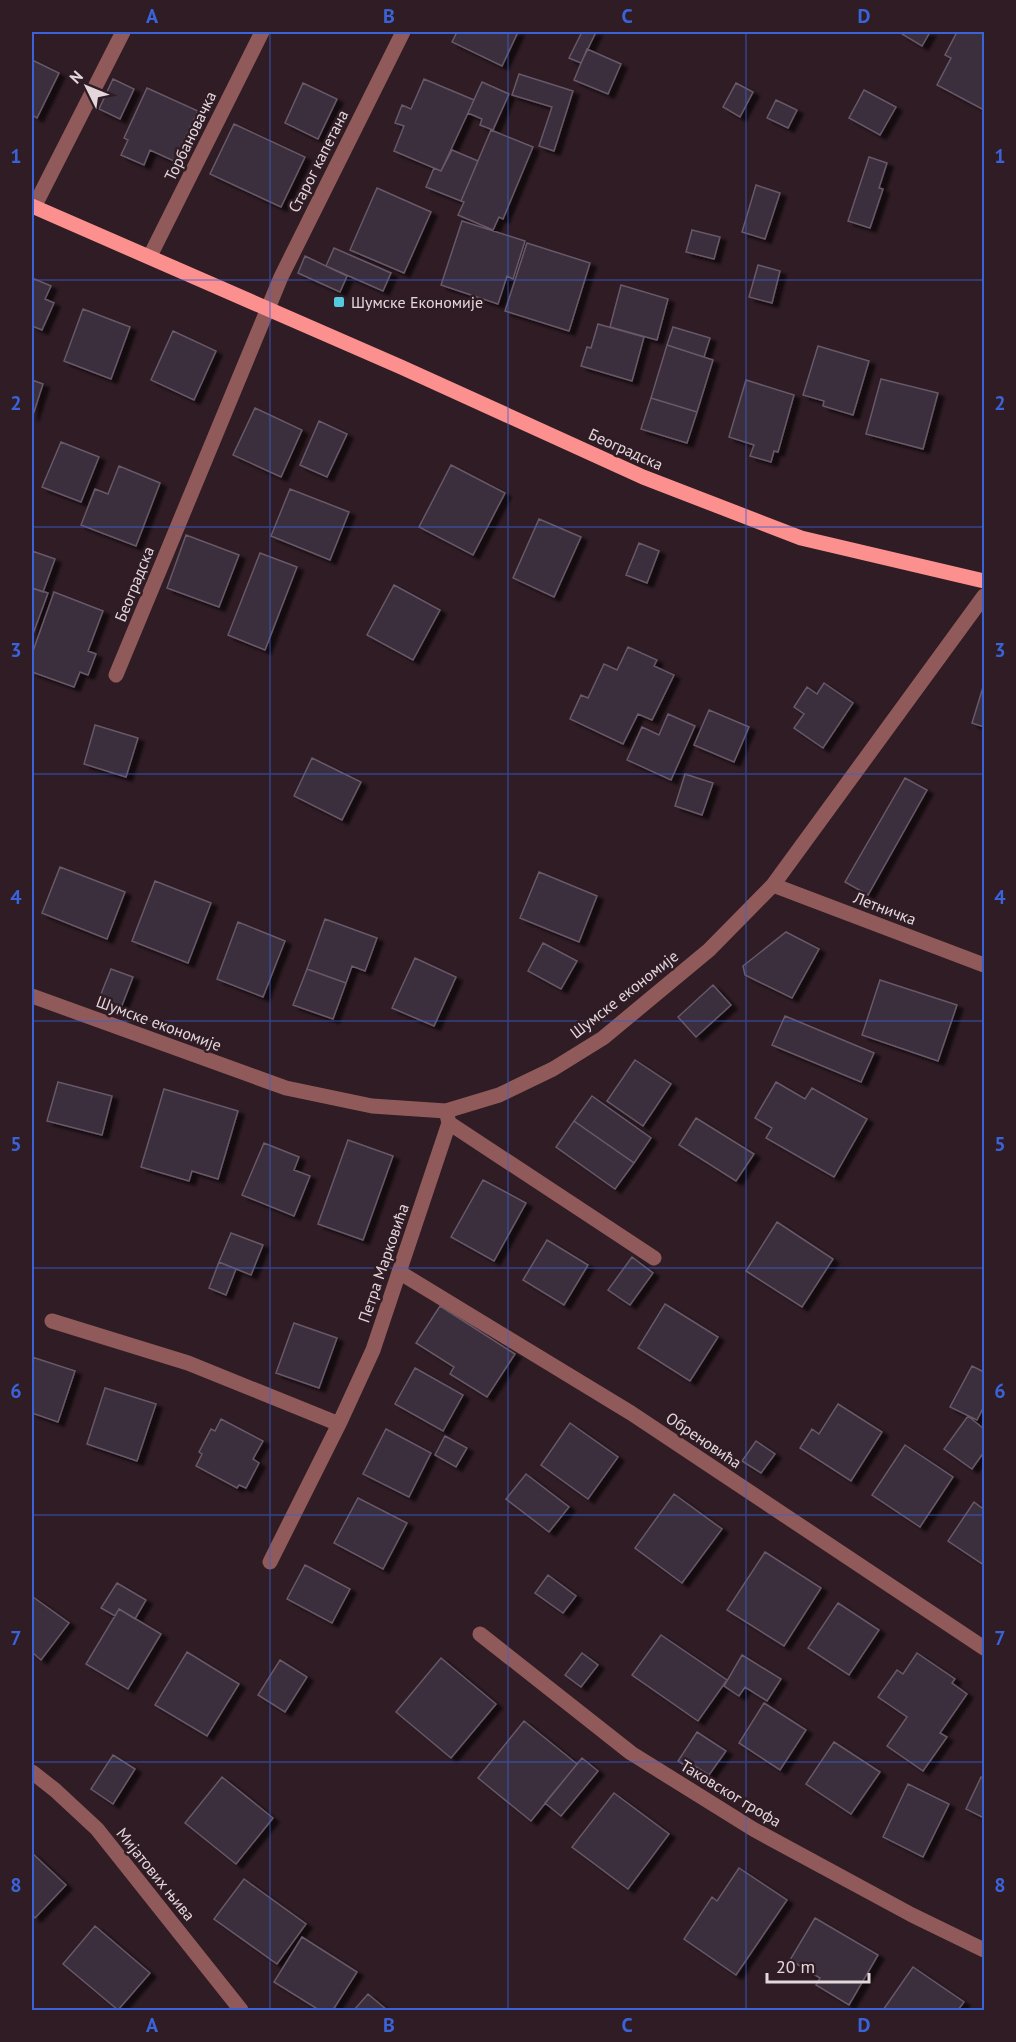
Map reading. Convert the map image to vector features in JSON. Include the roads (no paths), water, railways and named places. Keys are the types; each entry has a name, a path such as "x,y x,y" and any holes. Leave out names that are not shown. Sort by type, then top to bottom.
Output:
{"main road":[{"name":"Београдска","path":"33,206 644,477 801,538 984,582"}],"street":[{"path":"33,206 123,32"},
{"name":"Торбановачка","path":"150,256 261,32"},
{"name":"Старог капетана","path":"267,308 280,277 403,32"},
{"name":"Београдска","path":"116,675 267,308"},
{"name":"Шумске економије","path":"32,996 286,1088 372,1106 448,1117 553,1069 603,1038 709,950 773,885 984,596"},
{"name":"Летничка","path":"773,885 984,965"},
{"path":"448,1117 654,1258"},
{"name":"Петра Марковића","path":"270,1562 373,1350 448,1117"},
{"name":"Обреновића","path":"399,1272 631,1413 984,1648"},
{"path":"52,1321 188,1363 339,1424"},
{"name":"Таковског грофа","path":"480,1634 640,1759 753,1829 912,1915 984,1950"},
{"name":"Мијатових њива","path":"32,1772 56,1790 97,1829 241,2010"}],"place":[{"name":"Шумске Економије","path":"339,302"}]}
